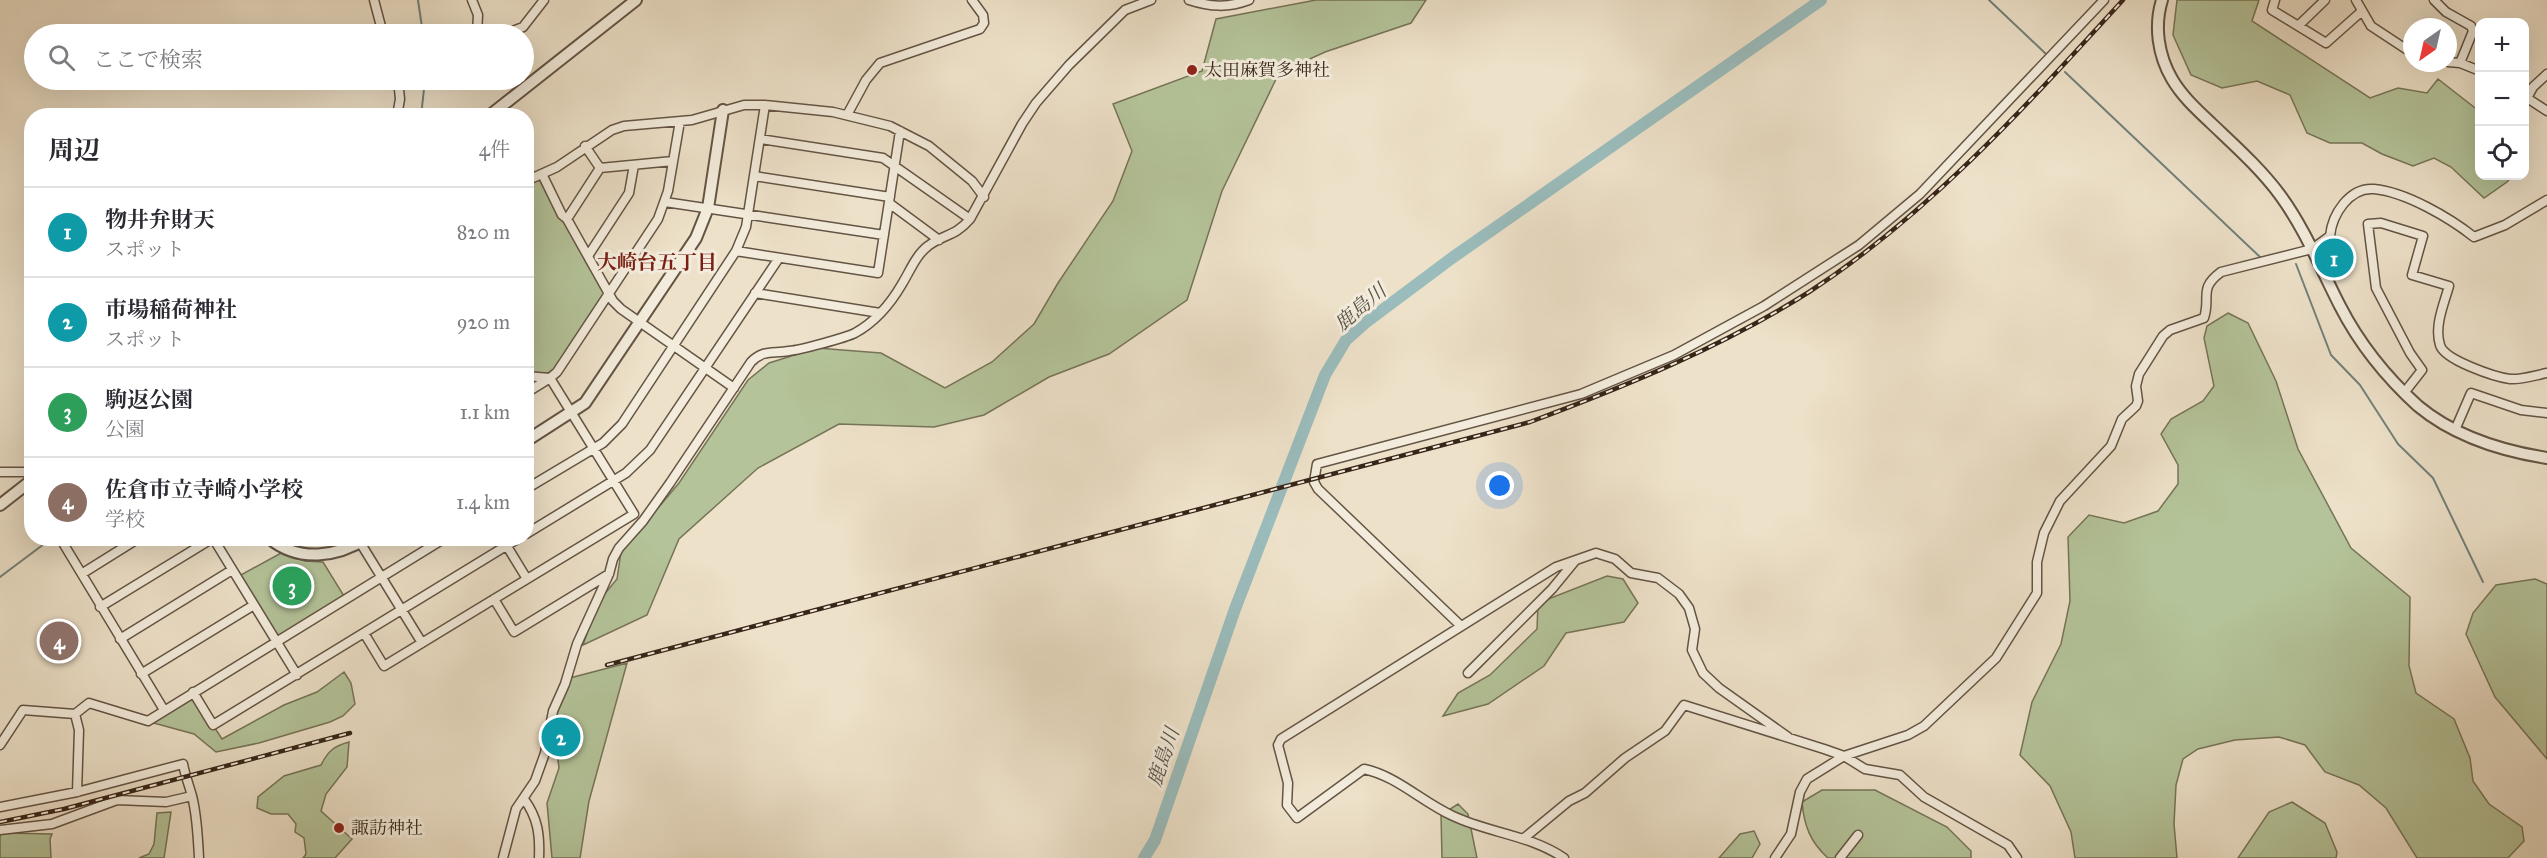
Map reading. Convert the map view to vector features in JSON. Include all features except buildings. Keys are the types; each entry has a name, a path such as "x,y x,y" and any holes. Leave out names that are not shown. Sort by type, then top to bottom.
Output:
{"street":[{"path":"374,0 380,24"},
{"path":"472,0 478,15 478,24"},
{"path":"525,24 544,0"},
{"path":"534,80 636,0"},
{"path":"847,115 866,80 880,63 980,29 984,23 983,15 972,0"},
{"path":"503,858 516,809 535,781 545,753 553,711 565,684 577,644 619,548 643,521 758,355 766,351 790,351 851,334 880,313 894,296 921,252 928,245 958,231 970,219 1022,124 1054,82 1125,10 1151,0"},
{"path":"1189,0 1222,7 1249,0"},
{"path":"1461,626 1318,489 1314,482 1317,464 1581,394 1674,355 1764,306 1859,245 1913,200 2104,0"},
{"path":"2162,0 2158,35 2163,61 2172,78 2183,96 2244,154 2279,194 2312,249 2361,343 2379,367 2421,408 2456,430 2490,445 2523,455 2547,458"},
{"path":"2276,0 2272,10 2326,43 2361,11"},
{"path":"2298,26 2325,0"},
{"path":"2356,0 2371,26 2403,47"},
{"path":"2434,0 2446,12 2471,26 2473,31 2460,63"},
{"path":"2457,63 2475,68"},
{"path":"2529,93 2547,74"},
{"path":"398,108 399,90"},
{"path":"499,108 522,90"},
{"path":"2529,99 2547,111"},
{"path":"534,178 612,130 624,126 680,121 744,105 765,105 801,107 847,115 877,122 900,131 929,146 972,181 983,196"},
{"path":"534,484 603,442 622,424 736,251 746,227 765,105"},
{"path":"534,436 572,414 585,403 696,238 708,208 723,110"},
{"path":"534,388 557,372 658,219 665,202 680,121"},
{"path":"736,251 878,273 900,131"},
{"path":"760,139 883,158 970,219"},
{"path":"585,146 600,168"},
{"path":"600,168 673,160"},
{"path":"588,256 629,193 634,165"},
{"path":"567,219 600,168"},
{"path":"542,174 562,215 567,219 609,294 621,309 734,388"},
{"path":"754,176 889,200 939,240"},
{"path":"1775,858 1791,834 1800,792 1808,779 1844,756 1908,735 1924,726 1996,658 2037,593 2037,562 2042,543 2060,501 2111,446 2122,419 2136,406 2138,401 2136,386 2139,374 2163,336 2170,330 2204,318 2205,292 2211,279 2221,272 2312,249 2330,236 2331,224 2345,201 2362,191 2373,189 2416,202 2444,215 2474,237 2505,225 2547,200"},
{"path":"665,202 884,235"},
{"path":"2404,393 2422,370 2409,353 2376,288 2368,224 2381,223 2423,236 2412,275 2449,286 2439,324 2440,346 2446,353 2478,369 2512,379 2547,373"},
{"path":"534,529 613,481 634,466 650,450 779,258"},
{"path":"755,293 880,313"},
{"path":"534,377 550,378"},
{"path":"364,633 384,666 634,514 550,378"},
{"path":"2456,430 2471,393 2522,410 2547,413"},
{"path":"0,472 24,472"},
{"path":"0,505 24,486"},
{"path":"67,546 100,608 164,711"},
{"path":"83,573 126,546"},
{"path":"100,608 202,546"},
{"path":"217,546 297,675"},
{"path":"281,546 300,554 315,555 342,552 352,546"},
{"path":"365,546 381,578 422,644"},
{"path":"0,745 23,710 75,714 89,703 148,721 432,546"},
{"path":"193,692 213,725 402,610 499,546"},
{"path":"507,546 527,579"},
{"path":"1468,673 1552,589 1576,561 1583,556 1596,553 1615,559 1632,573 1658,578 1679,594 1689,608 1695,629 1692,650 1703,673 1719,688 1788,737"},
{"path":"1564,858 1548,847 1453,816 1401,785 1374,771 1364,769 1297,818 1287,805 1288,783 1278,745 1281,739 1556,567 1576,561"},
{"path":"120,639 232,570"},
{"path":"494,599 514,632 609,574"},
{"path":"141,674 254,605"},
{"path":"1523,839 1569,801 1585,793 1625,758 1665,731 1684,705 1844,756 1865,769 1900,775 1924,797 2008,845 2017,858"},
{"path":"75,714 79,730 77,792"},
{"path":"0,806 77,792 183,764 198,827 199,858"},
{"path":"0,830 52,824 117,800 166,802 192,796"},
{"path":"524,799 534,813 539,830 539,858"},
{"path":"1840,858 1858,835"}],"green space":[{"path":"1316,0 1426,0 1411,23 1325,52 1279,73 1222,191 1187,300 1109,354 1049,377 984,415 934,427 839,424 758,468 679,539 647,615 583,645 598,602 617,579 621,552 679,483 748,380 769,363 817,348 881,353 945,388 992,362 1034,324 1058,283 1113,201 1132,151 1113,104 1202,71 1216,19"},
{"path":"2177,0 2259,0 2252,21 2370,98 2398,88 2427,93 2438,79 2475,108 2475,180 2509,180 2484,198 2451,167 2434,158 2413,166 2382,154 2362,143 2330,143 2307,133 2290,95 2257,81 2222,88 2191,75 2173,35"},
{"path":"540,179 604,291 604,296 554,371 545,374 534,373 534,182"},
{"path":"2228,313 2248,323 2276,381 2298,449 2351,548 2410,597 2409,666 2416,693 2454,719 2470,758 2473,781 2489,804 2522,827 2524,841 2508,858 2417,858 2386,808 2359,785 2325,772 2305,745 2279,737 2235,740 2198,749 2183,759 2176,785 2174,824 2177,858 2075,858 2071,832 2050,786 2020,755 2032,702 2061,644 2070,601 2068,537 2089,515 2124,523 2158,511 2178,484 2178,465 2161,434 2171,419 2203,401 2214,386 2204,338 2207,326"},
{"path":"281,553 305,561 323,562 344,596 279,636 275,635 239,576"},
{"path":"1607,576 1623,579 1638,603 1624,622 1566,633 1544,666 1488,704 1443,716 1458,693 1490,675 1537,629 1538,603"},
{"path":"2535,579 2547,584 2547,759 2495,697 2466,634 2473,613 2496,585"},
{"path":"627,663 589,801 580,858 552,858 547,803 559,768 553,722 570,678"},
{"path":"344,672 351,683 355,704 343,716 259,743 216,752 194,734 150,722 194,696 222,739 284,705 317,692"},
{"path":"349,742 347,767 326,794 321,811 352,839 335,858 303,858 306,854 304,838 295,832 296,824 288,814 271,814 257,808 258,797 284,776 321,765 332,750"},
{"path":"1822,790 1875,790 1947,827 1971,851 1971,858 1828,858 1809,833 1802,802"},
{"path":"2292,802 2325,823 2337,852 2336,858 2238,858 2269,812"},
{"path":"1458,804 1468,814 1477,858 1442,858 1441,815"},
{"path":"171,812 164,858 139,858 149,854 154,844 157,813"},
{"path":"1754,831 1760,844 1752,858 1719,858 1740,834"},
{"path":"0,833 52,834 51,858 0,858"}],"waterway":[{"path":"418,0 422,24"},
{"name":"鹿島川","path":"1144,858 1155,840 1235,609 1325,375 1346,340 1365,323 1452,258 1821,0"},
{"path":"1989,0 2046,54"},
{"path":"2065,72 2260,257"},
{"path":"422,108 424,90"},
{"path":"2296,264 2331,355 2360,385 2398,444 2433,478 2483,582"},
{"path":"0,577 41,546"}],"railway":[{"path":"607,665 1530,422 1673,364 1708,348 1809,292 1895,228 1975,156 2123,0"},
{"path":"0,822 64,809 350,733"}],"place":[{"name":"太田麻賀多神社","path":"1192,70"},
{"name":"物井弁財天","path":"2334,258"},
{"name":"駒返公園","path":"292,586"},
{"name":"佐倉市立寺崎小学校","path":"59,641"},
{"name":"市場稲荷神社","path":"561,737"},
{"name":"諏訪神社","path":"339,828"}],"district":[{"name":"大崎台五丁目","path":"657,262"}]}
